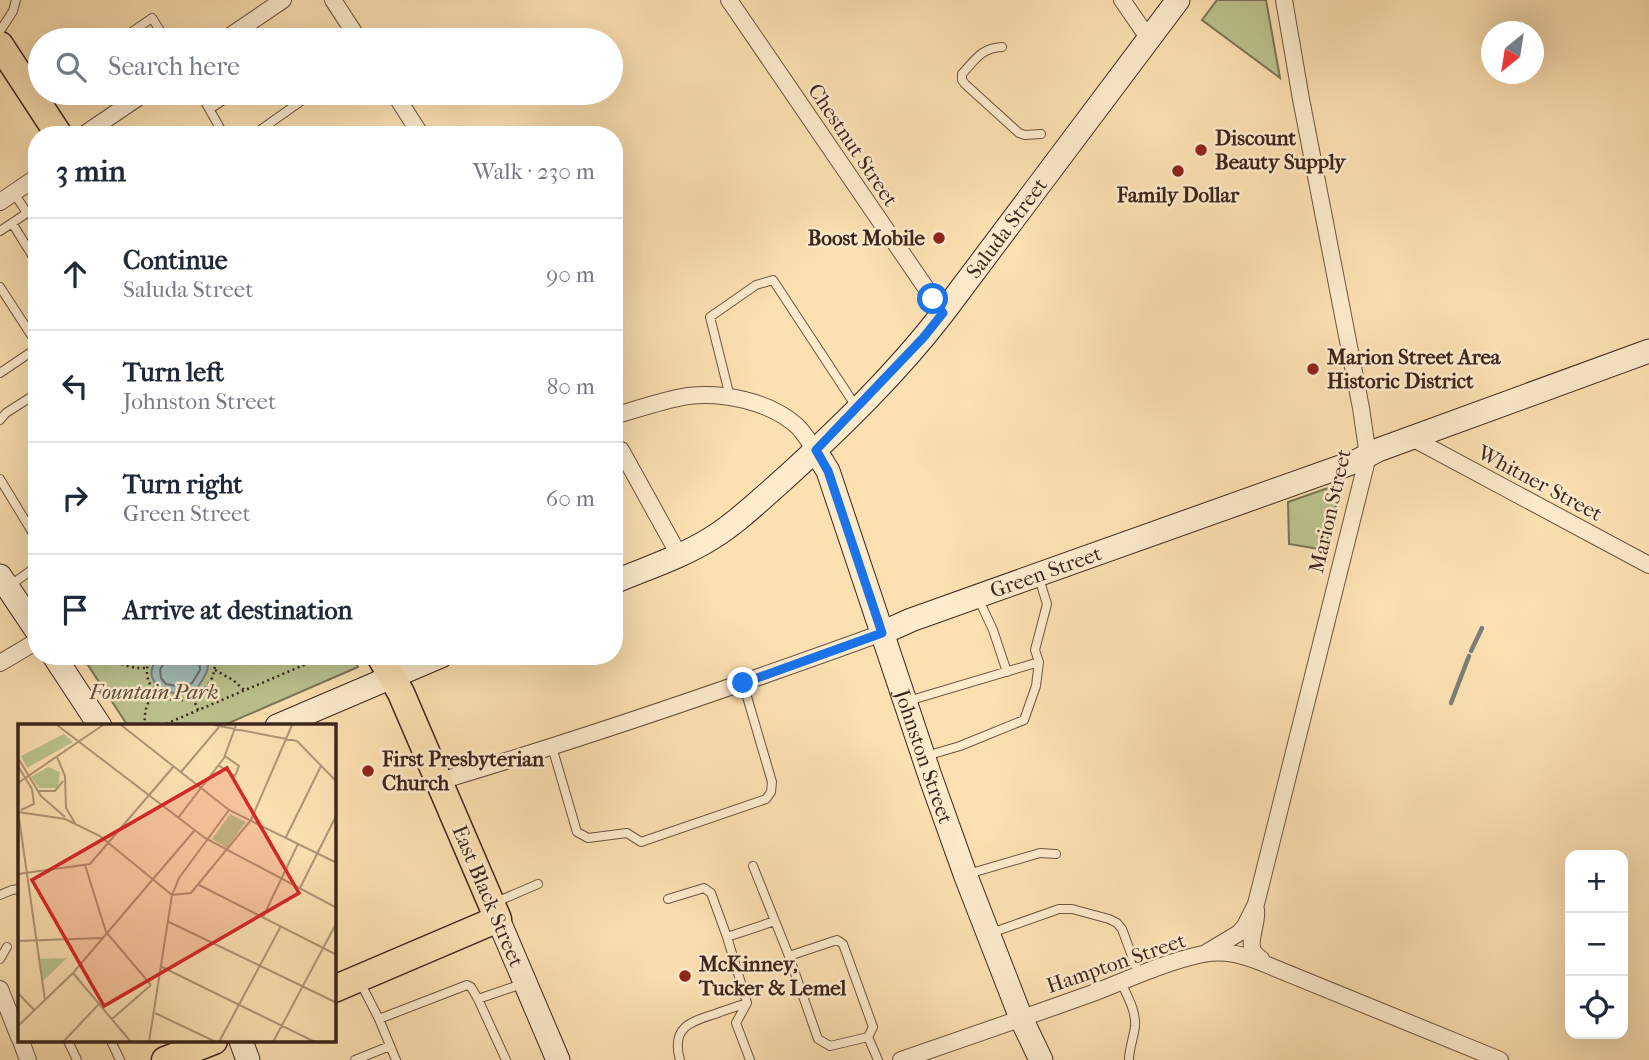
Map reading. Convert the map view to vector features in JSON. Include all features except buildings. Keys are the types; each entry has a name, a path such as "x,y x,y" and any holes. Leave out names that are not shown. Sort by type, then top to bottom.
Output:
{"main road":[{"name":"Saluda Street","path":"623,578 679,555 732,526 816,450 857,408 943,313 1178,0"},
{"path":"0,45 28,87"},
{"path":"40,105 54,126"},
{"name":"Green Street","path":"882,633 911,620 1357,461 1378,450 1649,351"},
{"name":"Johnston Street","path":"816,450 828,471 965,874 1021,1018 1041,1060"},
{"path":"4,582 28,618"},
{"path":"60,665 99,724"},
{"path":"281,724 387,667"},
{"name":"East Black Street","path":"387,667 440,781 557,1060"},
{"path":"336,988 494,912"},
{"path":"164,1060 211,1042"},
{"path":"241,1042 248,1060"}],"street":[{"path":"242,28 283,0"},
{"path":"333,0 351,28"},
{"name":"Chestnut Street","path":"729,0 943,313"},
{"path":"1122,0 1149,39"},
{"name":"Marion Street","path":"1204,954 1239,933 1255,904 1368,455 1284,0"},
{"path":"96,126 127,105"},
{"path":"402,105 415,126"},
{"path":"7,198 28,183"},
{"path":"623,414 685,397 711,394 730,397 780,414 795,424 816,450"},
{"name":"Whitner Street","path":"1412,439 1649,565"},
{"path":"623,454 679,555"},
{"name":"Green Street","path":"440,781 552,747 882,633"},
{"path":"0,663 28,647"},
{"name":"Marion Street","path":"1255,904 1258,918 1252,943 1253,951 1261,962"},
{"name":"Hampton Street","path":"901,1060 1139,975 1204,954 1232,953 1261,962 1500,1060"},
{"path":"0,989 14,1008 18,1029"},
{"path":"21,1042 28,1060"}],"lane":[{"path":"0,31 13,11 16,0"},
{"path":"137,28 152,18 158,28"},
{"path":"1002,47 987,49 979,55 962,74 962,80 1019,133 1041,134"},
{"path":"207,105 219,126"},
{"path":"209,109 215,105"},
{"path":"266,126 296,105"},
{"path":"0,231 27,213 7,198"},
{"path":"12,223 28,249"},
{"path":"730,397 710,317 756,285 773,280 857,408"},
{"path":"0,287 28,332"},
{"path":"0,373 28,353"},
{"path":"0,420 28,399"},
{"path":"0,479 28,525"},
{"path":"4,582 28,570"},
{"path":"924,757 960,746 1024,720 1036,686 1039,662 1035,650 1046,604 1038,575"},
{"path":"978,596 1007,672"},
{"path":"906,701 1039,662"},
{"path":"552,747 577,832 588,838 626,834 641,842 653,838 766,799 771,792 772,782 743,683"},
{"path":"965,874 1040,853 1056,854"},
{"path":"753,866 818,1039 830,1046 868,1037"},
{"path":"494,912 538,884"},
{"path":"668,899 704,888 711,893 747,1003 736,1023 750,1060"},
{"path":"0,895 18,889"},
{"path":"988,934 1059,909 1072,909 1109,919 1122,929 1139,975"},
{"path":"727,936 775,921"},
{"path":"789,956 837,940 843,944 873,1027 868,1037"},
{"path":"0,959 7,947"},
{"path":"359,979 397,1060"},
{"path":"1121,982 1134,1013 1135,1027 1129,1060"},
{"path":"478,999 525,983"},
{"path":"379,1019 467,985 478,999 506,1060"},
{"path":"679,1058 677,1042 684,1026 747,1003"},
{"path":"868,1037 878,1060"},
{"path":"68,1042 77,1060"},
{"path":"111,1042 120,1060"},
{"path":"355,1060 390,1046"}],"path":[{"path":"121,665 146,668"},
{"path":"147,665 149,681 156,692 171,700 181,701 192,698 205,689 215,670 214,665"},
{"path":"166,724 304,665"},
{"path":"215,670 244,691"},
{"path":"145,724 146,705 156,692"},
{"path":"192,698 198,710"}],"green space":[{"path":"1217,0 1266,0 1280,78 1202,20"},
{"path":"1342,483 1325,550 1289,544 1288,502"},
{"name":"Fountain Park","path":"88,665 358,667 227,724 127,724"}],"water":[{"path":"208,665 208,669 194,690 180,694 158,686 152,674 153,666"}],"waterway":[{"path":"1471,651 1482,628"},
{"path":"1451,703 1469,656"}],"place":[{"name":"Discount Beauty Supply","path":"1201,150"},
{"name":"Family Dollar","path":"1178,171"},
{"name":"Boost Mobile","path":"939,238"},
{"name":"Marion Street Area Historic District","path":"1313,369"},
{"name":"First Presbyterian Church","path":"368,771"},
{"name":"McKinney, Tucker & Lemel","path":"685,976"}],"route":[{"path":"743,683 882,633 828,471 816,450 880,385 943,313 933,299"}]}
